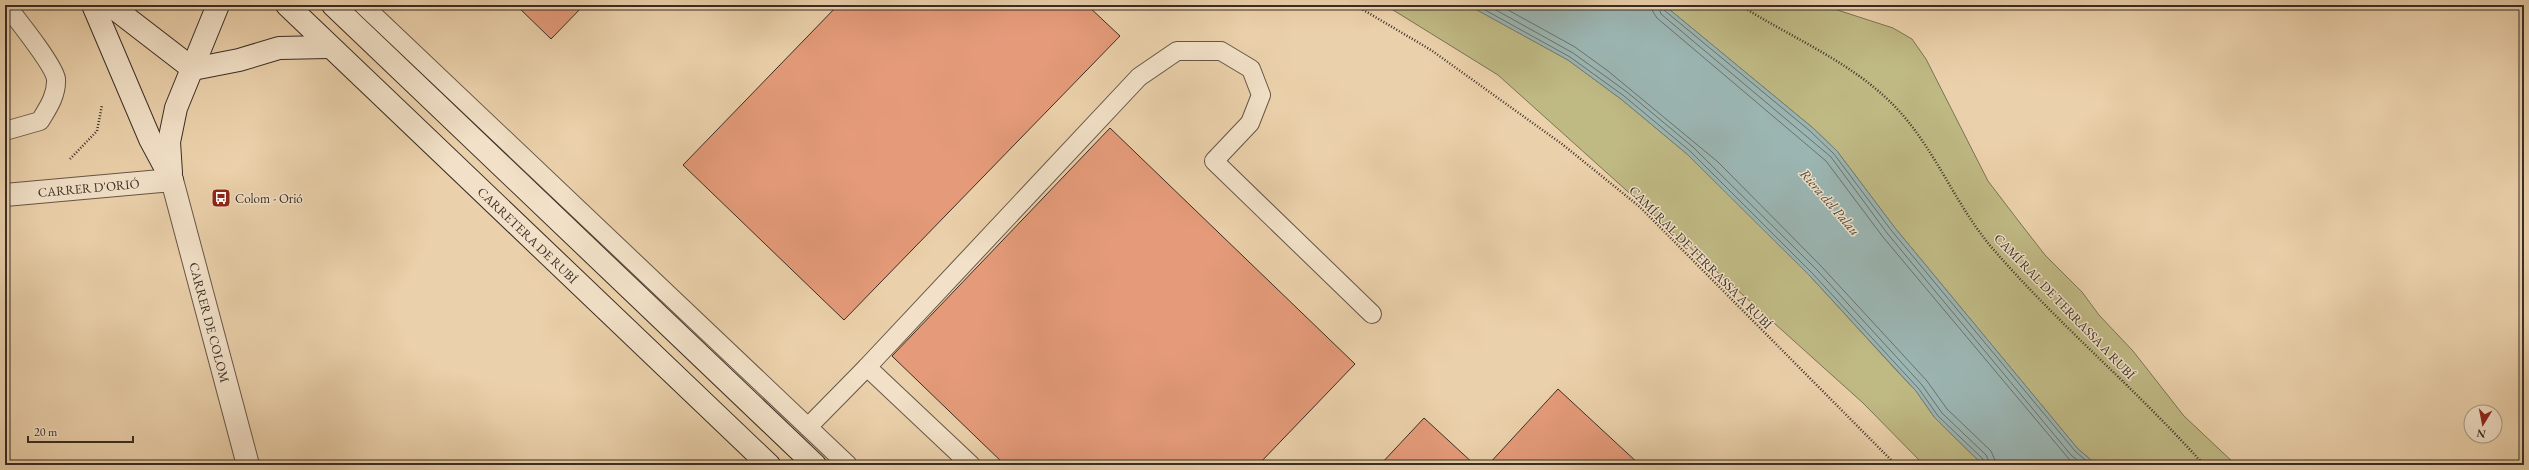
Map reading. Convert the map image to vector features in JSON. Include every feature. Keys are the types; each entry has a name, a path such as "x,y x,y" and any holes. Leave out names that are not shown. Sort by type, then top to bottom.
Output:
{"main road":[{"path":"93,5 150,139 172,180"},
{"path":"110,5 193,69 238,60 280,48 328,47"},
{"path":"172,180 170,135 176,108 218,5"},
{"name":"CARRETERA DE RUBÍ","path":"287,5 328,47 769,465"},
{"path":"333,5 815,465"},
{"name":"CARRER D'ORIÓ","path":"5,195 172,180"},
{"name":"CARRER DE COLOM","path":"172,180 248,465"}],"lane":[{"path":"5,131 40,121 54,97 56,78 35,42 6,5"},
{"path":"363,5 848,465"},
{"path":"808,427 867,367 1139,77 1177,51 1221,51 1251,69 1261,94 1253,116 1250,123 1214,161 1372,314"},
{"path":"867,367 971,465"}],"path":[{"name":"CAMÍ RAL DE TERRASSA A RUBÍ","path":"1355,5 1431,50 1562,144 1640,207 1896,465"},
{"name":"CAMÍ RAL DE TERRASSA A RUBÍ","path":"1740,5 1853,71 1900,112 1932,153 1951,191 1992,248 2204,465"}],"shaded area":[{"path":"1385,5 1468,5 1568,60 1621,99 1687,154 1727,192 1810,276 1916,391 1935,418 1983,465 1924,465 1863,403 1498,75"},
{"path":"1664,5 1822,5 1893,28 1912,39 1926,59 1988,181 2045,255 2082,292 2099,315 2133,351 2184,416 2236,465 2097,465 2078,449 1895,228 1837,151 1813,128"}],"water":[{"name":"Riera del Palau","path":"1468,5 1664,5 1813,128 1837,151 1895,228 2078,449 2097,465 1983,465 1935,418 1916,391 1810,276 1687,154 1621,99 1568,60"}],"building":[{"path":"516,5 584,5 551,39"},
{"path":"838,5 1087,5 1120,36 844,320 683,165"},
{"path":"1110,128 1355,364 1258,465 1005,465 892,356"},
{"path":"1558,389 1640,465 1488,465"},
{"path":"1424,418 1475,465 1380,465"}],"place":[{"name":"Colom - Orió","path":"221,198"}]}
